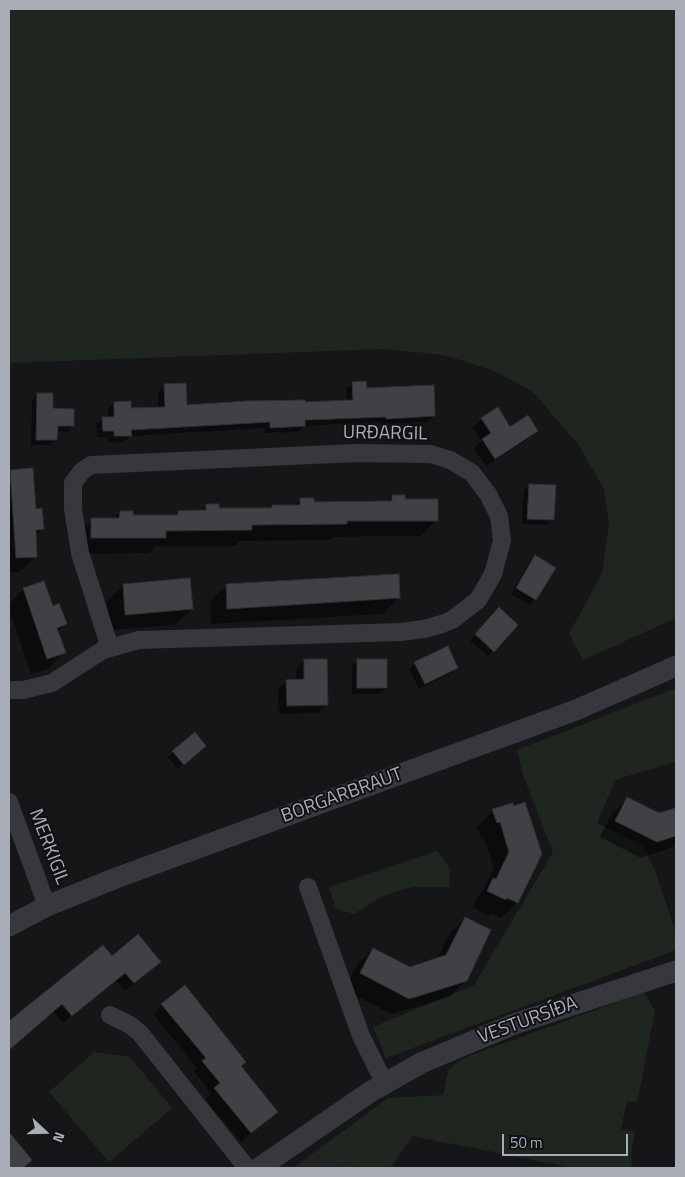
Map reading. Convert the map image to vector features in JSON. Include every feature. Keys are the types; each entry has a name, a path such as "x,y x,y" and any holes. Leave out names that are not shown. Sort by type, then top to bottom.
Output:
{"street":[{"name":"URÐARGIL","path":"9,690 33,688 52,683 103,650 139,640 400,632 424,629 442,624 452,620 478,600 493,574 502,540 499,516 488,494 472,473 450,460 431,454 356,453 90,465 73,482 72,509 80,553 110,648"},
{"name":"BORGARBRAUT","path":"9,926 47,906 116,878 576,710 676,666"},
{"name":"MERKIGIL","path":"9,802 47,906"},
{"path":"308,887 361,1036 385,1084"},
{"name":"VESTURSÍÐA","path":"258,1168 315,1129 421,1063 514,1024 676,971"},
{"path":"110,1015 130,1025 140,1033 247,1168"}],"shaded area":[{"path":"9,9 676,9 676,618 583,660 569,634 602,573 609,525 604,489 578,444 532,391 492,370 444,355 384,349 9,363"},
{"path":"676,688 676,761 615,780 597,823 643,846 654,868 676,933 676,950 386,1058 373,1027 474,985 553,852 523,775 517,750"},
{"path":"437,851 448,866 450,873 449,887 414,887 397,891 381,897 354,914 336,909 329,887"},
{"path":"644,991 655,1011 637,1103 627,1101 621,1129 635,1132 631,1154 632,1168 574,1168 412,1136 392,1166 384,1168 368,1168 305,1159 388,1098 443,1095 449,1069 466,1057"},
{"path":"94,1052 130,1057 172,1108 109,1162 49,1092"},
{"path":"305,1159 368,1168 294,1168"}],"building":[{"path":"366,381 367,388 434,385 435,416 305,420 305,426 270,428 270,422 131,430 132,436 114,436 114,431 103,431 102,417 114,417 114,402 131,401 131,408 165,407 164,384 186,383 187,405 247,401 305,400 305,402 353,400 352,382"},
{"path":"37,393 53,393 53,408 74,409 74,426 58,426 57,440 36,440"},
{"path":"498,407 510,427 528,415 538,431 495,459 482,439 491,433 481,418"},
{"path":"33,468 36,509 42,508 44,529 36,530 37,557 16,558 10,470"},
{"path":"529,484 556,485 554,520 527,519"},
{"path":"392,495 405,495 405,499 438,499 438,521 347,521 347,524 252,525 252,530 166,531 166,538 91,538 91,518 119,518 120,511 133,511 133,515 178,515 178,511 206,510 206,504 219,504 219,508 272,508 272,505 300,505 300,498 314,498 314,502 392,501"},
{"path":"535,555 556,568 536,600 516,588"},
{"path":"399,574 400,598 227,609 226,584"},
{"path":"190,578 193,609 125,615 123,584"},
{"path":"44,581 53,606 59,603 67,624 57,628 66,653 47,659 23,588"},
{"path":"499,607 518,625 494,652 475,634"},
{"path":"448,646 458,668 425,684 414,662"},
{"path":"304,659 327,659 328,705 287,706 286,680 304,679"},
{"path":"357,659 387,659 387,688 357,688"},
{"path":"195,732 206,746 184,765 172,751"},
{"path":"627,797 659,813 676,808 676,836 657,842 615,821"},
{"path":"525,802 542,854 518,903 507,898 506,900 487,891 493,878 496,879 509,852 500,822 497,823 492,809 513,803 514,806"},
{"path":"465,917 491,930 467,981 409,999 360,973 373,948 410,967 446,955"},
{"path":"138,934 161,962 134,983 125,973 72,1016 62,1004 9,1050 9,1021 103,945 112,956"},
{"path":"185,985 246,1062 241,1066 278,1112 251,1133 214,1088 220,1083 202,1061 206,1058 161,1004"},
{"path":"9,1132 32,1160 23,1168 9,1168"}]}
